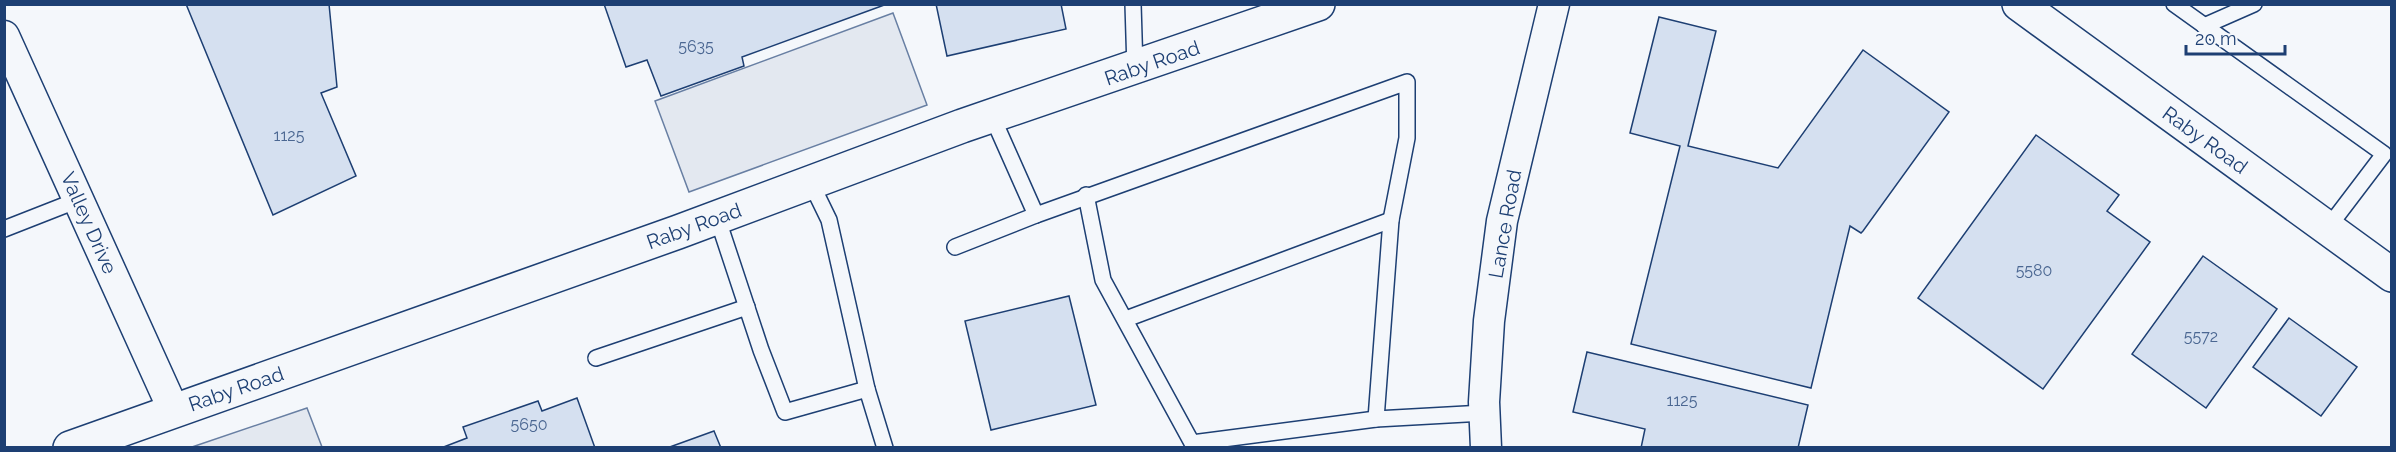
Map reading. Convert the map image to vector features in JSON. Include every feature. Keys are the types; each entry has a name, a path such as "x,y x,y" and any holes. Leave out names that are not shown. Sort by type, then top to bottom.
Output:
{"street":[{"name":"Raby Road","path":"70,447 717,217 992,116 1135,69 1318,4"},
{"name":"Lance Road","path":"1486,447 1484,413 1489,321 1502,221 1554,4"},
{"name":"Raby Road","path":"2019,4 2391,275"},
{"name":"Valley Drive","path":"4,36 174,411"}],"lane":[{"path":"1133,4 1135,69"},
{"path":"2174,4 2388,156 2327,228"},
{"path":"2204,26 2254,4"},
{"path":"955,247 1086,195 1407,82 1407,138 1391,220 1376,419"},
{"path":"992,116 1036,215"},
{"path":"811,183 829,220 867,389 885,447"},
{"path":"1086,195 1103,280 1192,443 1376,419 1484,413"},
{"path":"4,230 78,200"},
{"path":"717,217 761,350 785,412 867,389"},
{"path":"1126,319 1391,220"},
{"path":"596,358 747,307"}],"shaded area":[{"path":"893,13 927,105 689,192 655,101"},
{"path":"307,408 322,447 192,447"}],"building":[{"path":"186,4 329,4 337,87 321,93 356,176 273,215"},
{"path":"604,4 887,4 742,57 744,66 661,96 647,60 626,67"},
{"path":"936,4 1061,4 1066,29 947,56"},
{"path":"1659,17 1716,31 1688,146 1778,168 1863,50 1949,112 1863,231 1861,233 1850,226 1811,388 1631,344 1680,146 1630,133"},
{"path":"2036,135 2119,195 2107,211 2150,242 2043,389 1918,298"},
{"path":"2203,256 2277,309 2206,408 2132,354"},
{"path":"1069,296 1096,405 991,430 965,321"},
{"path":"2289,318 2357,367 2321,416 2253,367"},
{"path":"1587,352 1808,405 1798,448 1641,448 1645,429 1573,412"},
{"path":"577,398 595,448 441,448 467,438 463,427 538,401 542,411"},
{"path":"714,431 721,448 667,448"}]}
